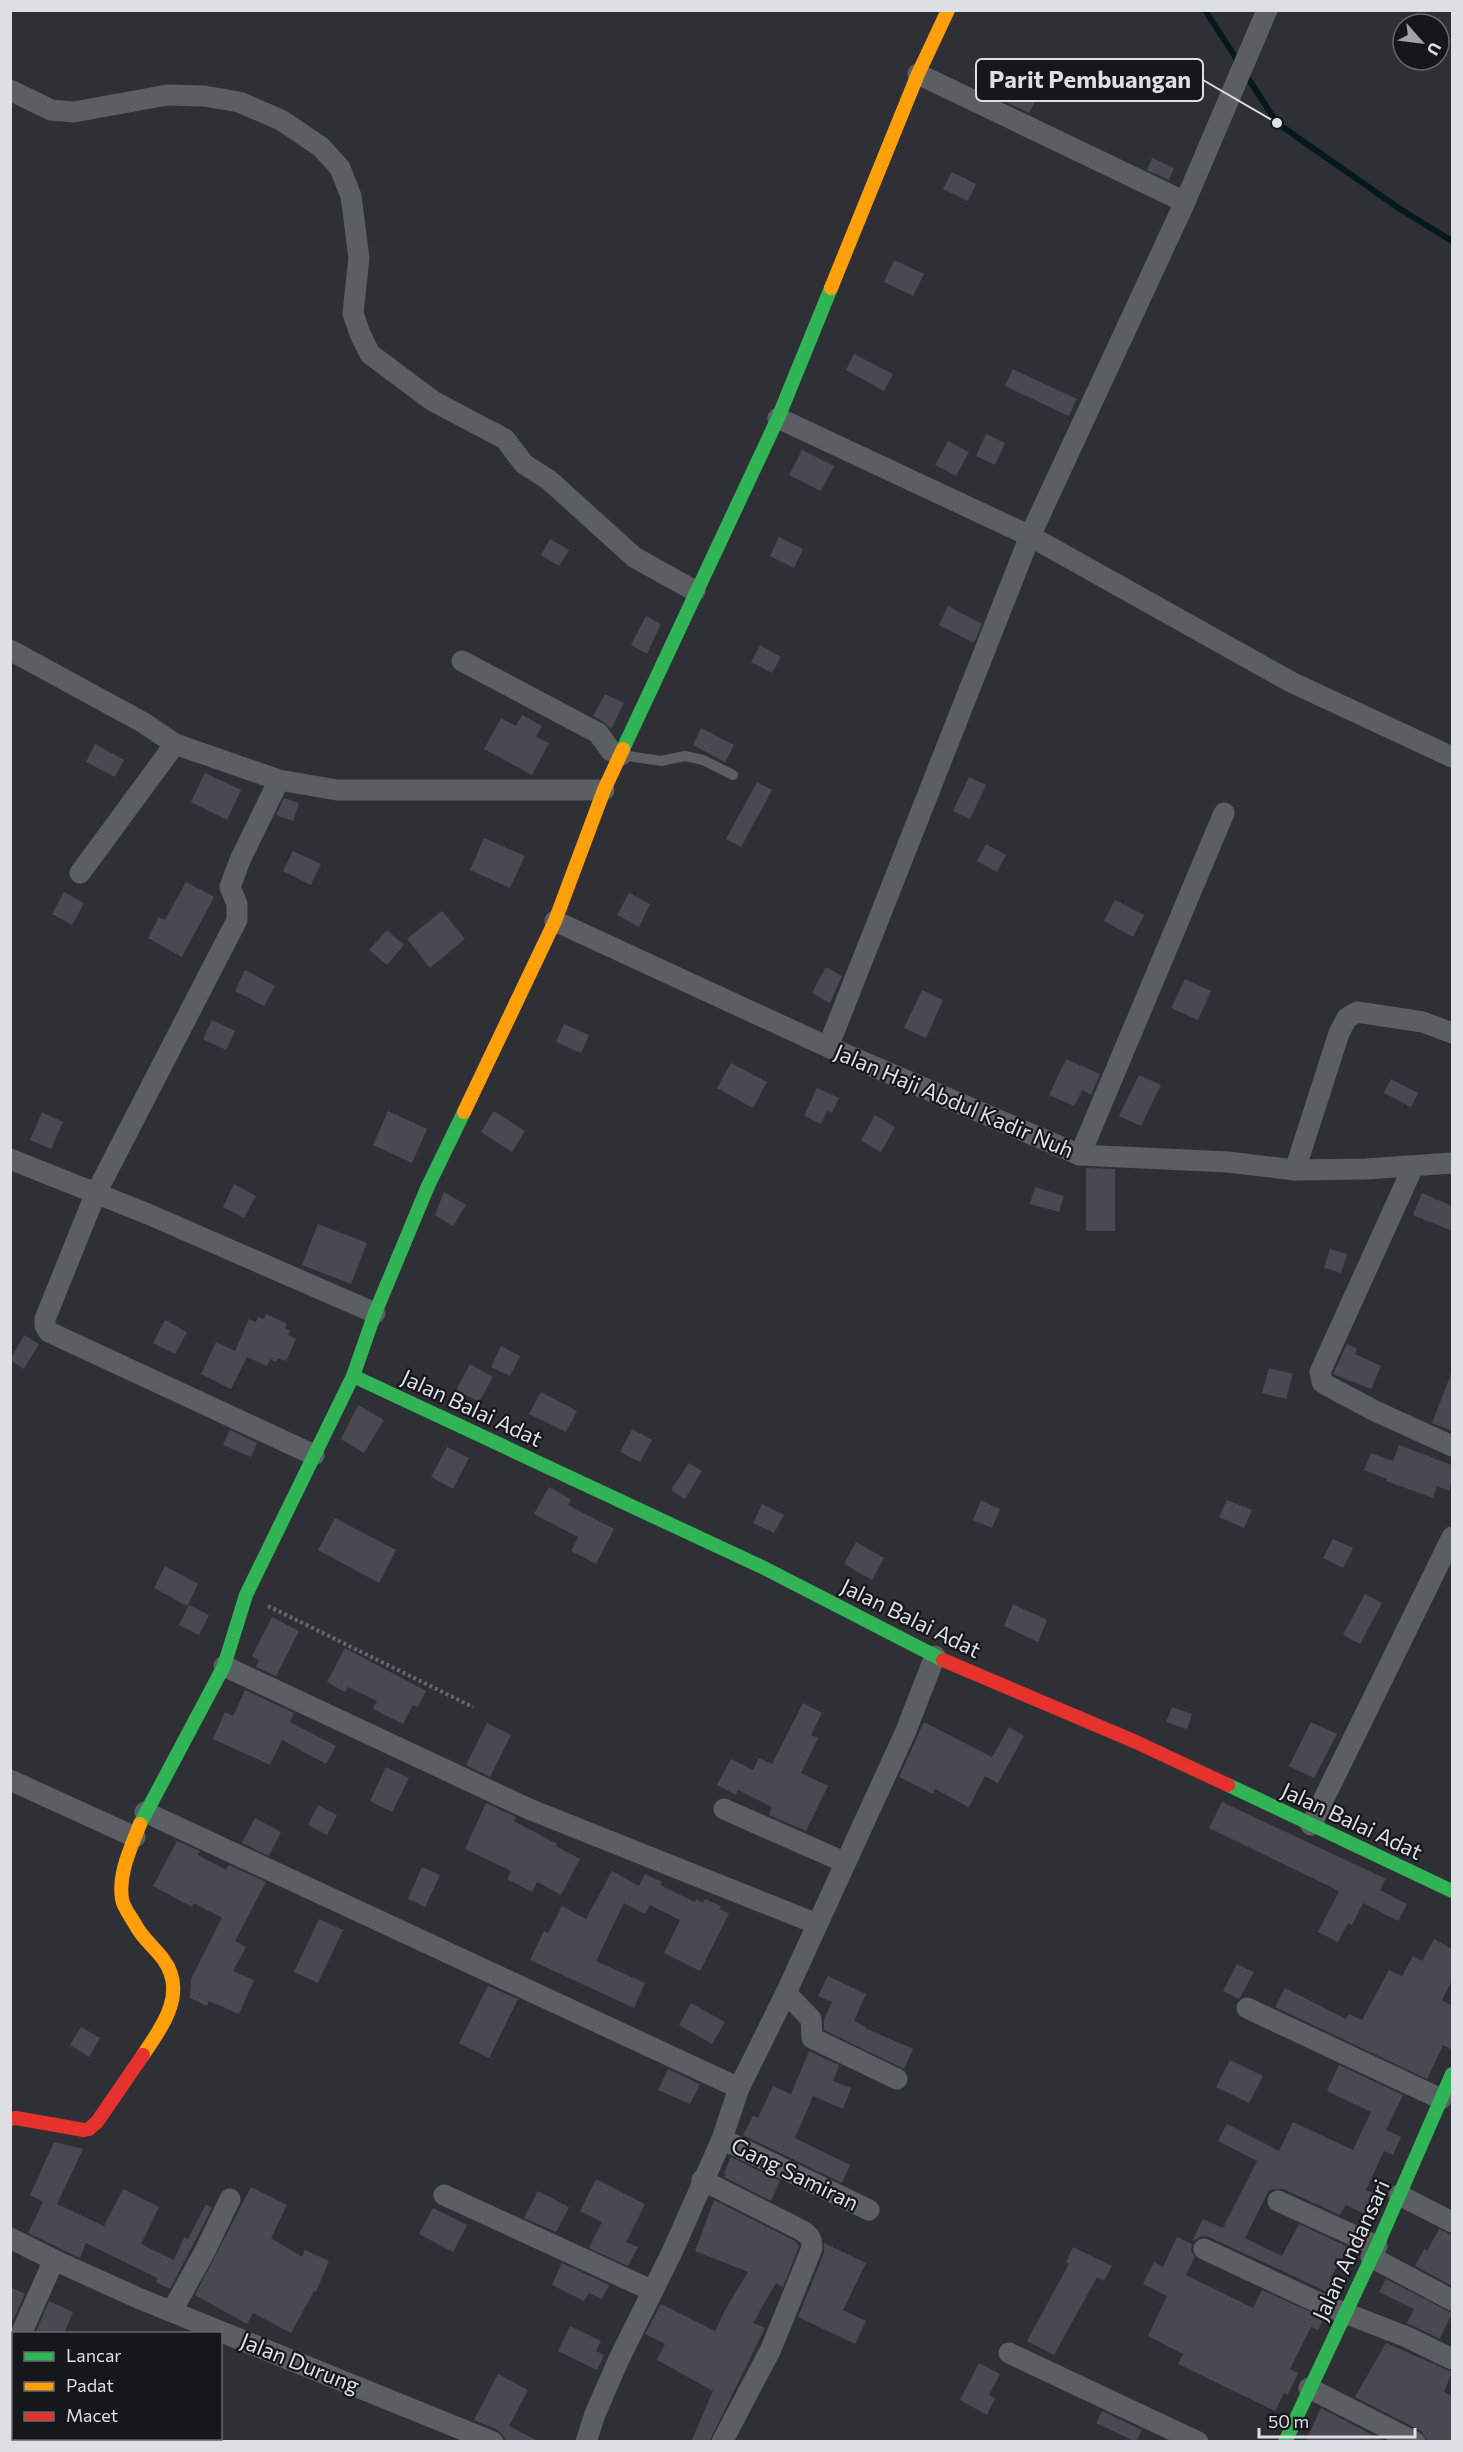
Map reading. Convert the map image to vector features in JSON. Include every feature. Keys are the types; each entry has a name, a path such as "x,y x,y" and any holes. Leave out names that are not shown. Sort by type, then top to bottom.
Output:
{"street":[{"path":"10,2118 89,2129 97,2122 136,2067 171,2008 175,1986 172,1974 164,1960 141,1935 122,1901 123,1868 135,1837 145,1812 224,1666 246,1595 353,1376 375,1313 428,1186 555,921 604,790 777,418 918,74 948,10"},
{"path":"828,1047 1030,536 1185,202 1252,42 1268,10"},
{"path":"918,74 1185,202"},
{"path":"10,90 51,110 74,112 167,95 204,96 239,102 281,120 321,147 340,168 351,196 359,258 353,312 370,354 433,400 505,439 524,464 549,480 634,557 695,591"},
{"path":"777,418 1030,536 1291,682 1452,757"},
{"path":"10,650 144,723 175,744 279,780 337,790 604,790"},
{"path":"462,661 598,734 611,751 621,755"},
{"path":"80,873 175,744"},
{"path":"279,780 240,860 230,887 237,904 237,920 95,1195 45,1319 45,1326 49,1332 314,1455"},
{"path":"1080,1155 1224,813"},
{"name":"Jalan Haji Abdul Kadir Nuh","path":"555,921 828,1047 1080,1155 1228,1162 1295,1170 1413,1167 1452,1163"},
{"path":"1295,1170 1339,1033 1347,1018 1357,1012 1423,1022 1452,1033"},
{"path":"10,1159 95,1195 148,1214 375,1313"},
{"path":"1413,1167 1320,1372 1322,1382 1328,1386 1375,1411 1452,1446"},
{"name":"Jalan Balai Adat","path":"353,1376 764,1568 935,1656 1136,1742 1452,1891"},
{"path":"1311,1825 1452,1537"},
{"path":"586,2442 595,2414 722,2139 739,2088 786,1993 905,1733 935,1656"},
{"path":"224,1666 529,1809 817,1924"},
{"path":"10,1780 135,1837"},
{"path":"724,1809 844,1862"},
{"path":"145,1812 739,2088"},
{"path":"786,1993 812,2019 812,2038 897,2079"},
{"path":"1247,2008 1441,2099"},
{"name":"Jalan Andansari","path":"1285,2442 1346,2313 1452,2074"},
{"name":"Gang Samiran","path":"722,2139 869,2210"},
{"path":"702,2180 801,2230 811,2237 812,2242 812,2248 771,2349 722,2442"},
{"path":"444,2195 653,2291"},
{"path":"1399,2195 1452,2222"},
{"path":"171,2311 206,2251 230,2199"},
{"path":"1278,2201 1374,2251 1452,2300"},
{"name":"Jalan Durung","path":"10,2238 54,2260 171,2311 493,2442"},
{"path":"1204,2249 1346,2313 1407,2337 1452,2360"},
{"path":"22,2332 54,2260"},
{"path":"1009,2353 1198,2442"},
{"path":"1309,2388 1415,2442"}],"lane":[{"path":"621,755 661,760 685,756 703,759 733,775"}],"path":[{"path":"246,1595 473,1707"}],"building":[{"path":"1014,85 1038,96 1029,113 1006,102"},
{"path":"1152,158 1174,168 1169,180 1147,170"},
{"path":"952,172 976,184 968,201 943,189"},
{"path":"894,260 924,274 913,296 884,282"},
{"path":"854,354 893,374 884,391 846,370"},
{"path":"1013,369 1077,399 1069,416 1005,386"},
{"path":"986,434 1005,443 995,465 976,456"},
{"path":"948,441 969,452 956,476 935,465"},
{"path":"802,450 834,466 821,491 789,475"},
{"path":"779,537 803,549 794,568 770,556"},
{"path":"550,539 569,550 559,566 541,555"},
{"path":"948,606 982,624 974,643 939,625"},
{"path":"646,616 661,624 647,654 631,645"},
{"path":"760,645 781,657 772,673 751,662"},
{"path":"605,694 624,703 611,729 593,716"},
{"path":"522,715 542,726 536,737 549,743 532,775 484,749 501,718 516,726"},
{"path":"701,728 734,745 725,762 693,745"},
{"path":"95,744 124,760 115,777 86,762"},
{"path":"205,773 241,790 227,820 191,802"},
{"path":"969,777 986,785 970,819 953,811"},
{"path":"757,782 772,790 741,847 726,839"},
{"path":"284,798 299,803 293,821 276,815"},
{"path":"484,838 525,856 510,888 470,870"},
{"path":"986,844 1006,855 997,872 977,861"},
{"path":"293,851 321,864 311,885 283,871"},
{"path":"186,882 214,897 182,957 148,938 159,917 165,920"},
{"path":"64,892 84,903 72,925 52,914"},
{"path":"629,893 650,904 639,927 617,915"},
{"path":"1115,900 1144,915 1133,937 1104,921"},
{"path":"442,911 465,939 430,968 407,939"},
{"path":"387,930 404,945 387,965 369,950"},
{"path":"826,967 842,976 830,1003 812,993"},
{"path":"245,970 275,986 264,1006 235,991"},
{"path":"1185,979 1211,991 1198,1020 1171,1008"},
{"path":"922,990 943,1000 926,1038 904,1028"},
{"path":"212,1020 235,1031 226,1050 203,1039"},
{"path":"564,1024 589,1035 581,1053 556,1042"},
{"path":"1066,1059 1100,1074 1091,1095 1082,1090 1074,1106 1049,1095"},
{"path":"731,1063 767,1082 753,1108 717,1088"},
{"path":"1139,1075 1161,1085 1141,1126 1119,1116"},
{"path":"1391,1079 1418,1093 1411,1107 1384,1093"},
{"path":"817,1088 839,1098 832,1113 827,1111 821,1124 804,1116"},
{"path":"388,1111 427,1129 412,1163 373,1145"},
{"path":"494,1111 525,1131 512,1152 481,1132"},
{"path":"42,1112 63,1122 51,1149 30,1140"},
{"path":"875,1115 895,1127 881,1152 861,1141"},
{"path":"1086,1168 1115,1169 1115,1231 1086,1231"},
{"path":"234,1184 256,1196 244,1218 223,1207"},
{"path":"1035,1187 1064,1196 1059,1212 1030,1204"},
{"path":"444,1192 466,1205 453,1226 435,1215"},
{"path":"1422,1193 1452,1206 1452,1231 1413,1215"},
{"path":"318,1224 367,1243 351,1284 302,1265"},
{"path":"1330,1249 1347,1254 1341,1273 1324,1268"},
{"path":"266,1314 287,1324 285,1328 290,1331 288,1335 296,1339 286,1361 278,1358 276,1362 270,1359 267,1366 247,1357 231,1389 201,1374 216,1342 235,1351 249,1319 256,1322 258,1317 264,1319"},
{"path":"165,1320 187,1332 175,1354 153,1343"},
{"path":"24,1335 39,1344 24,1369 10,1360"},
{"path":"1347,1344 1357,1349 1355,1354 1381,1366 1371,1389 1333,1374"},
{"path":"501,1346 520,1356 510,1376 491,1367"},
{"path":"470,1364 493,1377 479,1402 456,1390"},
{"path":"1269,1368 1293,1374 1286,1399 1262,1393"},
{"path":"1452,1374 1452,1431 1432,1423"},
{"path":"541,1392 577,1411 566,1432 529,1414"},
{"path":"358,1405 384,1420 364,1453 341,1439"},
{"path":"632,1429 652,1440 640,1462 620,1452"},
{"path":"230,1430 257,1443 251,1457 223,1445"},
{"path":"1399,1445 1452,1465 1449,1491 1437,1486 1433,1498 1386,1481 1387,1479 1364,1470 1371,1453 1393,1461"},
{"path":"447,1447 469,1458 453,1489 431,1477"},
{"path":"689,1463 702,1471 685,1499 671,1490"},
{"path":"549,1487 571,1499 568,1505 614,1529 596,1564 571,1551 578,1537 534,1514"},
{"path":"981,1500 1000,1509 992,1528 973,1520"},
{"path":"1227,1500 1252,1510 1244,1528 1219,1517"},
{"path":"762,1504 784,1515 774,1533 753,1523"},
{"path":"335,1518 396,1550 379,1583 318,1550"},
{"path":"1333,1539 1353,1548 1343,1568 1323,1558"},
{"path":"856,1542 884,1558 872,1580 844,1564"},
{"path":"165,1566 198,1584 187,1606 154,1588"},
{"path":"1365,1594 1382,1603 1360,1644 1343,1635"},
{"path":"1013,1604 1047,1620 1038,1642 1004,1626"},
{"path":"189,1605 209,1615 199,1635 179,1625"},
{"path":"272,1617 299,1631 276,1676 256,1667 259,1660 252,1656"},
{"path":"345,1648 426,1691 418,1707 413,1705 403,1724 373,1709 377,1701 348,1687 345,1692 327,1682"},
{"path":"245,1690 294,1713 290,1722 336,1746 326,1764 282,1740 270,1765 213,1739 225,1712 233,1716"},
{"path":"803,1703 822,1713 811,1735 818,1738 801,1773 828,1786 806,1831 769,1815 772,1807 738,1790 736,1795 717,1785 731,1759 753,1770 759,1758 772,1764"},
{"path":"1172,1707 1192,1714 1187,1729 1166,1722"},
{"path":"924,1722 992,1757 1009,1727 1024,1736 998,1783 985,1776 969,1807 935,1789 933,1794 899,1777"},
{"path":"1311,1722 1337,1734 1314,1778 1289,1766"},
{"path":"487,1723 511,1735 490,1777 466,1765"},
{"path":"386,1767 409,1778 392,1812 370,1801"},
{"path":"1222,1802 1386,1879 1380,1890 1407,1904 1398,1921 1363,1903 1352,1925 1348,1923 1338,1942 1318,1932 1339,1891 1209,1828"},
{"path":"486,1803 516,1817 514,1821 580,1859 561,1895 537,1882 532,1892 507,1879 511,1871 465,1849"},
{"path":"318,1805 337,1815 327,1835 308,1825"},
{"path":"255,1818 281,1832 269,1856 242,1843"},
{"path":"177,1841 200,1851 198,1855 226,1870 229,1865 266,1882 235,1941 246,1947 233,1971 254,1980 239,2014 209,2001 207,2006 190,1998 191,1979 222,1918 194,1903 192,1907 153,1886"},
{"path":"422,1867 440,1875 425,1907 408,1899"},
{"path":"612,1871 639,1886 645,1874 662,1882 660,1885 695,1902 696,1899 703,1903 705,1899 721,1906 720,1909 729,1914 700,1971 664,1953 680,1920 650,1905 645,1914 624,1903 596,1961 645,1983 634,2008 530,1960 544,1931 548,1933 562,1906 586,1919"},
{"path":"319,1919 343,1930 318,1983 294,1972"},
{"path":"1434,1939 1452,1949 1452,1980 1442,2000 1452,2006 1452,2050 1443,2045 1427,2079 1275,2007 1285,1988 1346,2019 1349,2014 1362,2020 1389,1970 1402,1976 1413,1956 1422,1961"},
{"path":"1237,1964 1254,1972 1239,1999 1223,1991"},
{"path":"828,1976 866,1994 854,2021 913,2049 904,2069 824,2030 824,2019 832,2002 818,1996"},
{"path":"488,1986 518,1999 489,2058 459,2043"},
{"path":"691,2003 725,2022 712,2044 679,2025"},
{"path":"81,2027 100,2038 89,2057 70,2045"},
{"path":"809,2051 839,2065 833,2081 851,2088 843,2109 813,2096 795,2138 850,2165 842,2183 743,2135 753,2116 758,2118 773,2086 791,2094"},
{"path":"1230,2060 1263,2076 1249,2103 1216,2087"},
{"path":"1339,2065 1403,2095 1386,2130 1401,2137 1393,2155 1384,2151 1366,2190 1380,2196 1371,2217 1346,2205 1340,2215 1283,2189 1269,2190 1245,2238 1282,2256 1299,2224 1348,2247 1330,2279 1339,2283 1334,2295 1209,2237 1202,2236 1192,2241 1203,2219 1223,2228 1257,2161 1218,2141 1227,2124 1279,2151 1293,2122 1353,2150 1371,2112 1327,2091"},
{"path":"668,2069 700,2084 690,2104 658,2090"},
{"path":"54,2142 83,2149 57,2204 104,2226 123,2189 159,2207 141,2244 174,2260 184,2237 188,2239 206,2204 212,2208 170,2289 156,2282 157,2278 86,2243 80,2258 28,2233 43,2202 30,2195"},
{"path":"731,2157 780,2181 771,2201 724,2177"},
{"path":"596,2179 645,2204 626,2242 638,2247 628,2266 589,2248 602,2222 580,2211"},
{"path":"251,2187 287,2205 271,2238 302,2257 305,2250 329,2261 316,2292 314,2291 291,2333 253,2313 247,2324 195,2295"},
{"path":"538,2191 569,2207 556,2232 524,2218"},
{"path":"714,2200 795,2241 799,2246 783,2287 776,2283 753,2323 765,2328 709,2442 691,2442 713,2391 657,2360 665,2344 645,2334 661,2304 715,2331 748,2272 695,2251"},
{"path":"433,2208 467,2225 453,2252 419,2234"},
{"path":"1439,2229 1452,2235 1452,2286 1415,2266 1424,2249 1427,2251"},
{"path":"1177,2237 1192,2244 1191,2251 1195,2257 1186,2275 1253,2308 1262,2290 1324,2318 1318,2330 1311,2327 1290,2369 1298,2373 1288,2395 1284,2393 1275,2411 1178,2364 1183,2354 1148,2336 1167,2296 1143,2284 1154,2262 1163,2267"},
{"path":"824,2243 866,2263 843,2310 866,2321 855,2344 798,2317 824,2253"},
{"path":"1073,2247 1112,2266 1104,2281 1097,2277 1054,2355 1027,2341 1069,2264 1066,2262"},
{"path":"562,2263 609,2285 602,2299 589,2293 584,2301 552,2285"},
{"path":"1386,2279 1452,2313 1440,2339 1407,2323 1414,2309 1379,2292"},
{"path":"10,2287 25,2294 10,2326"},
{"path":"49,2301 73,2312 65,2332 36,2332"},
{"path":"570,2326 601,2341 596,2351 604,2355 597,2370 558,2351"},
{"path":"1386,2343 1452,2372 1444,2392 1452,2396 1452,2442 1428,2442 1421,2431 1355,2397"},
{"path":"979,2363 1000,2374 989,2395 995,2398 987,2415 960,2400"},
{"path":"498,2374 528,2390 509,2426 540,2442 506,2442 498,2430 474,2420"},
{"path":"1321,2408 1386,2442 1305,2442"},
{"path":"1102,2411 1142,2430 1136,2442 1096,2423"}],"waterway":[{"path":"1205,10 1239,63"},
{"path":"1246,75 1277,123 1400,209 1452,241"}],"traffic: fast":[{"path":"623,749 778,418 831,288"},
{"path":"140,1824 224,1666 246,1595 353,1376 375,1313 428,1186 464,1112"},
{"path":"353,1376 764,1568 943,1660"},
{"path":"1228,1785 1452,1891"},
{"path":"1285,2442 1377,2246 1452,2074"}],"traffic: slow":[{"path":"831,288 918,74 948,10"},
{"path":"464,1112 555,921 604,790 623,749"},
{"path":"140,1824 124,1870 122,1899 125,1909 138,1929 163,1959 170,1971 173,1984 170,2009 143,2055"}],"traffic: jam":[{"path":"943,1660 1136,1742 1228,1785"},
{"path":"10,2119 89,2129 97,2122 143,2055"}],"place":[{"name":"Parit Pembuangan","path":"1277,123"}]}
